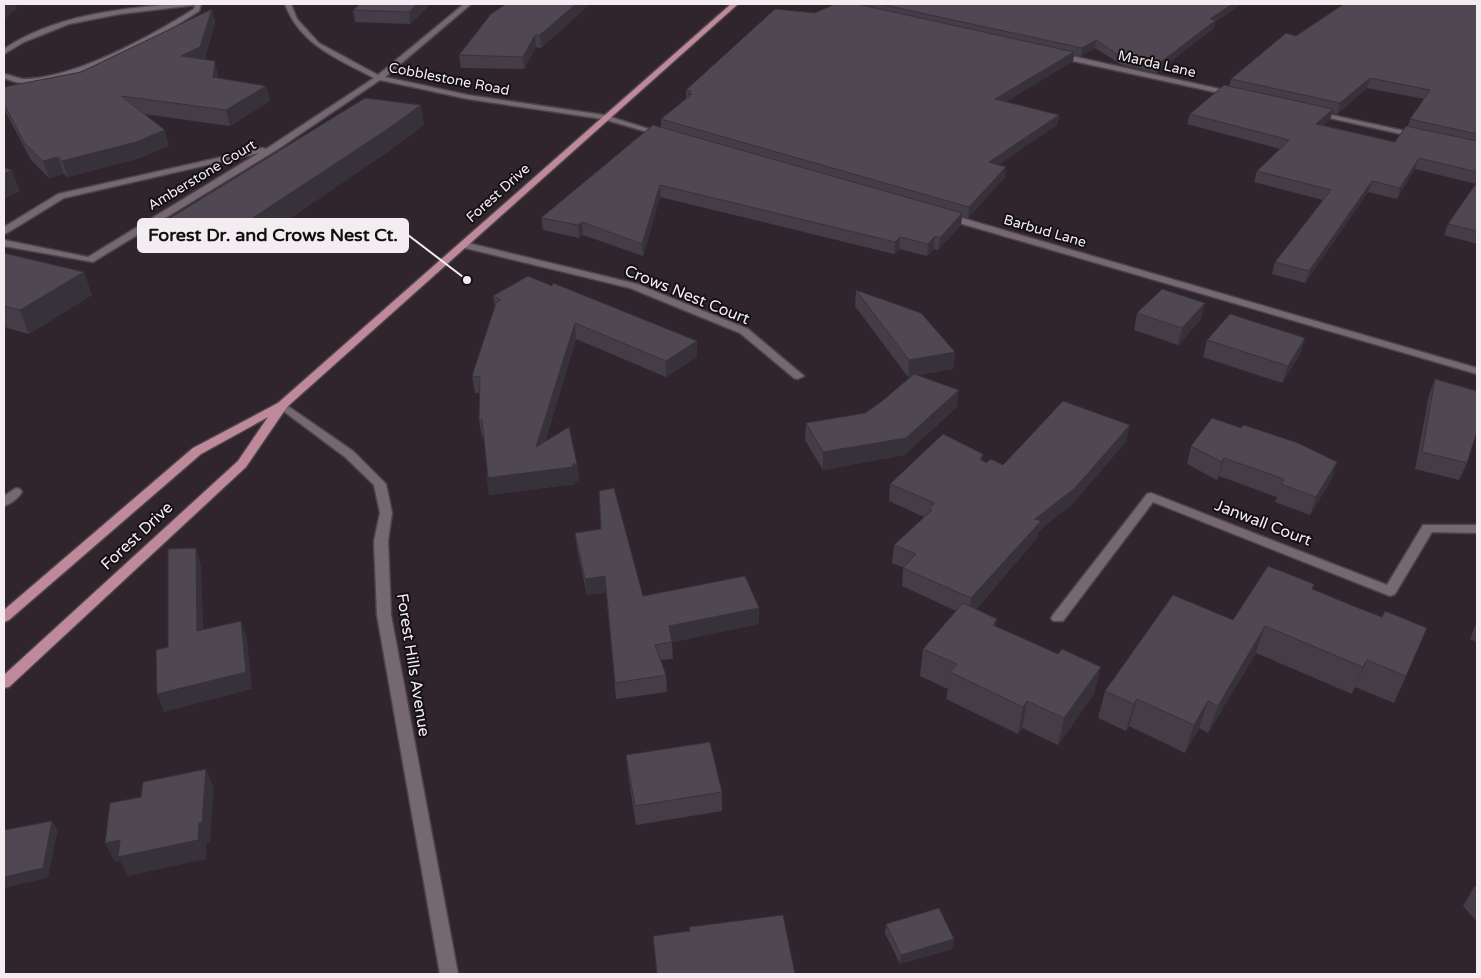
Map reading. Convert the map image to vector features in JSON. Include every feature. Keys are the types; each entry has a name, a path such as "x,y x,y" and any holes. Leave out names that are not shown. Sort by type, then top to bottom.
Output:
{"main road":[{"name":"Forest Drive","path":"4,617 197,451 282,405 735,4"},
{"name":"Forest Drive","path":"4,683 242,464 282,405"}],"street":[{"path":"4,52 17,40 58,26 122,12 192,4"},
{"path":"4,76 9,80 36,81 72,73 177,23 197,10 198,4"},
{"name":"Cobblestone Road","path":"288,4 294,20 317,44 379,78 468,97 604,118"},
{"name":"Amberstone Court","path":"4,243 90,260 275,147 379,78 468,4"},
{"name":"Marda Lane","path":"1045,52 1239,95"},
{"path":"1306,110 1431,138"},
{"path":"604,118 668,136"},
{"name":"Amberstone Court","path":"4,231 60,196 275,147"},
{"name":"Barbud Lane","path":"934,213 1477,371"},
{"name":"Crows Nest Court","path":"464,245 634,286 744,331 798,376"},
{"name":"Forest Hills Avenue","path":"282,405 349,454 380,484 386,513 381,541 384,615 449,974"},
{"path":"4,502 16,492"},
{"name":"Janwall Court","path":"1058,618 1151,498 1390,591 1428,528 1477,529"}],"building":[{"path":"360,4 417,4 409,12 353,10"},
{"path":"506,4 576,4 540,35 535,35 523,57 459,55 491,14"},
{"path":"835,4 857,4 1074,52 995,99 1059,115 989,162 1006,167 969,207 661,119 692,94 688,94 691,91 686,90 775,9 815,13"},
{"path":"880,4 1232,4 1210,19 1216,20 1157,65 1123,58 1096,40 1082,48"},
{"path":"1344,4 1477,4 1477,134 1410,119 1430,90 1370,78 1340,103 1231,79 1286,33 1296,36"},
{"path":"212,9 200,47 181,56 215,61 213,77 266,86 226,110 121,96 165,130 136,142 62,161 58,157 43,161 25,144 4,104 4,87 81,72"},
{"path":"1224,85 1333,109 1316,124 1395,142 1406,126 1477,141 1477,172 1419,158 1400,188 1372,181 1309,271 1275,262 1331,190 1257,171 1289,140 1190,114"},
{"path":"365,98 421,105 385,131 233,231 170,218"},
{"path":"653,125 962,213 940,238 935,236 928,244 900,237 895,242 660,185 642,244 582,222 578,225 541,218"},
{"path":"4,168 12,170 4,174"},
{"path":"1477,182 1477,231 1448,224"},
{"path":"4,253 84,272 20,310 4,306"},
{"path":"528,276 552,286 553,283 697,341 666,361 575,323 536,447 569,427 577,464 573,464 573,467 486,478 488,477 482,420 479,420 480,377 472,376 496,303 501,300 493,296"},
{"path":"1162,289 1205,303 1182,328 1137,313"},
{"path":"856,290 921,313 955,352 909,360"},
{"path":"1230,314 1305,338 1288,366 1207,340"},
{"path":"914,374 959,390 906,438 823,452 806,423 865,413"},
{"path":"1435,379 1477,391 1477,431 1467,463 1422,452"},
{"path":"1063,401 1130,425 1075,488 1035,519 1041,521 971,598 903,568 916,554 894,545 932,510 929,509 935,503 890,484 943,434 983,454 980,459 986,463 991,459 1003,465"},
{"path":"1212,418 1241,428 1244,425 1298,443 1337,462 1316,497 1281,484 1284,479 1224,458 1222,462 1191,446"},
{"path":"614,488 643,596 745,576 759,608 669,626 672,642 655,645 666,675 615,683 605,576 585,579 575,533 601,529 599,491"},
{"path":"196,548 197,631 241,621 246,672 157,694 156,650 168,647 168,549"},
{"path":"1268,566 1314,584 1312,589 1356,607 1382,617 1385,611 1427,628 1406,676 1367,660 1363,667 1265,626 1218,706 1208,701 1194,725 1137,699 1134,704 1105,691 1173,595 1233,620"},
{"path":"963,603 997,619 993,625 1058,654 1062,649 1101,667 1064,718 1027,701 1023,707 950,672 957,664 923,649"},
{"path":"710,742 722,792 635,806 626,755"},
{"path":"206,769 202,823 199,823 198,840 118,857 120,840 105,843 110,803 141,797 143,782"},
{"path":"52,821 43,868 4,877 4,830"},
{"path":"939,908 954,939 901,955 886,924"},
{"path":"783,915 795,974 657,974 653,936 690,931 689,927"}],"place":[{"name":"Forest Dr. and Crows Nest Ct.","path":"467,280"}]}
